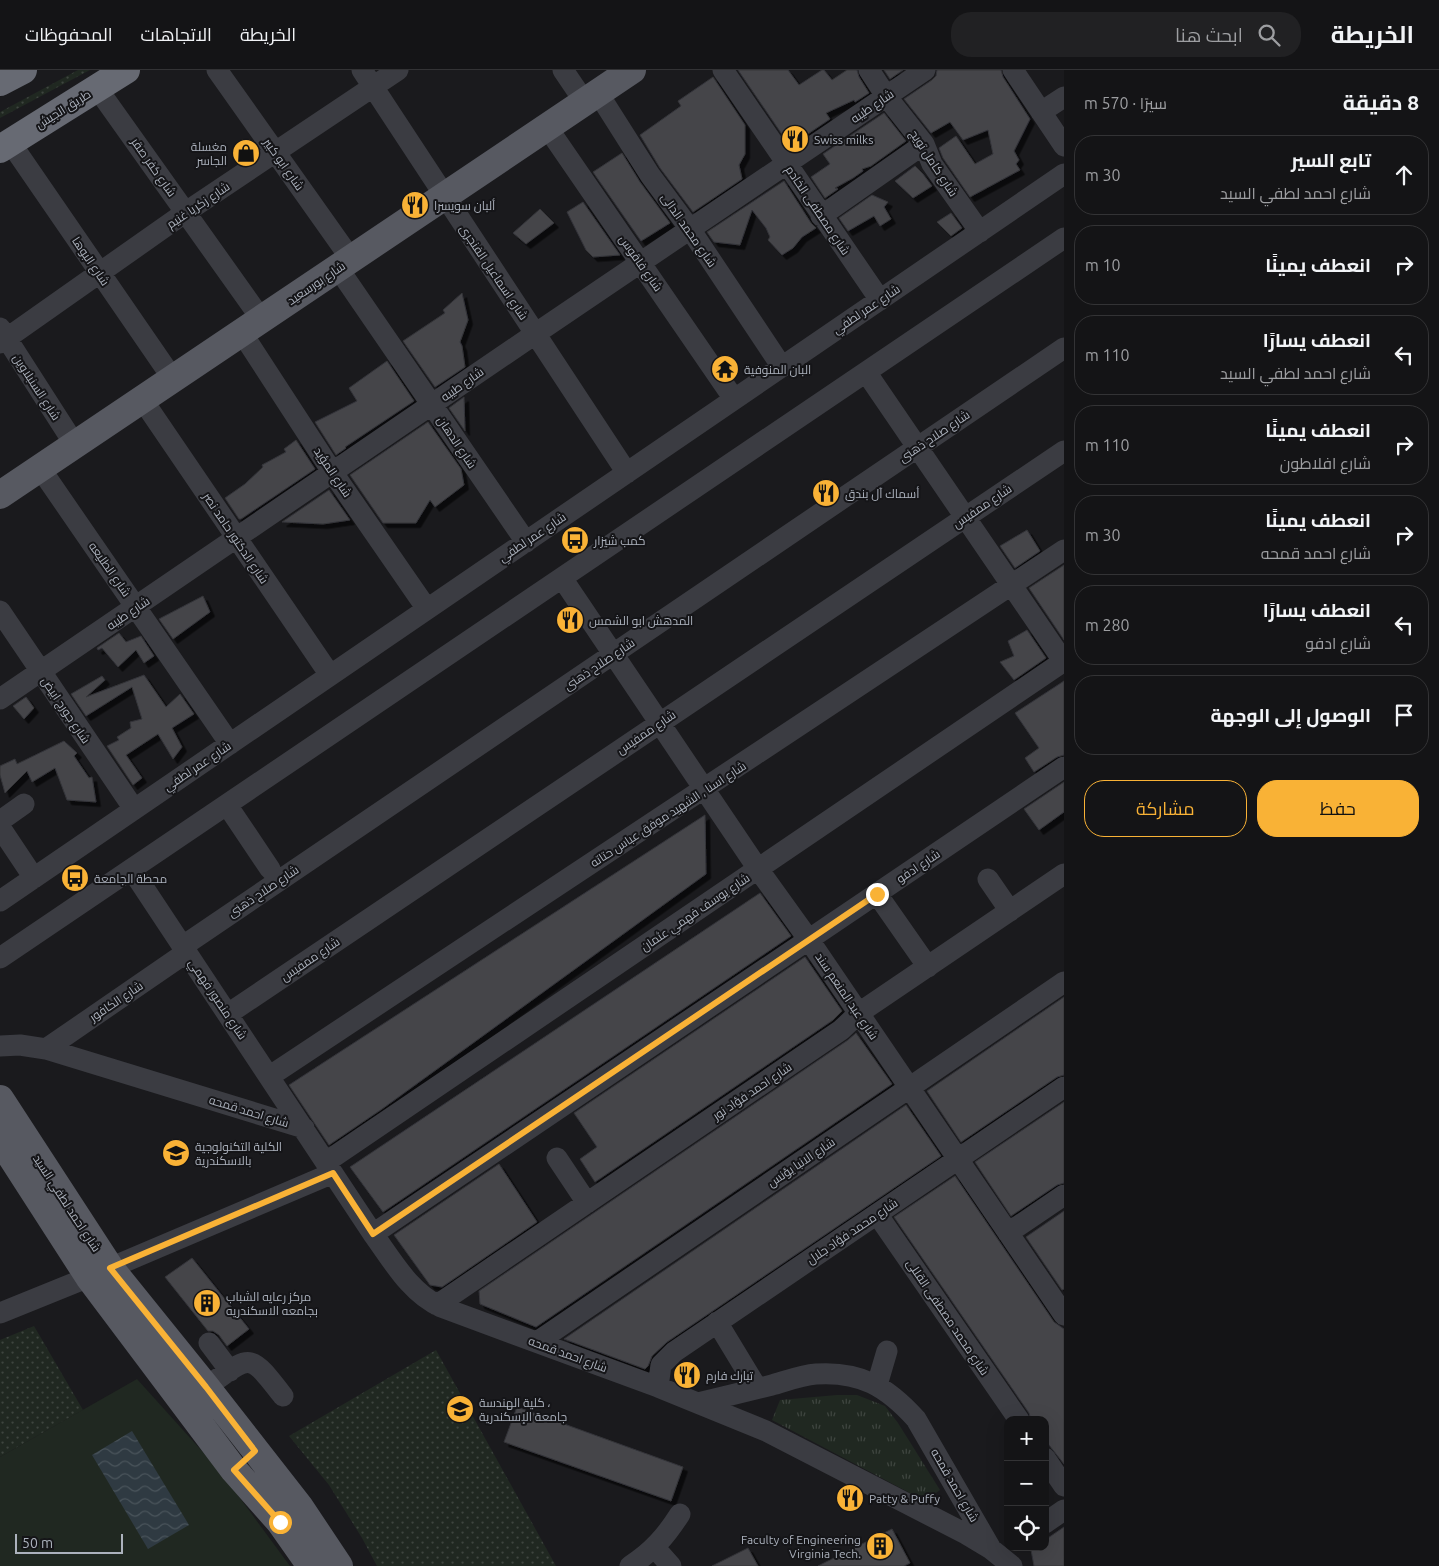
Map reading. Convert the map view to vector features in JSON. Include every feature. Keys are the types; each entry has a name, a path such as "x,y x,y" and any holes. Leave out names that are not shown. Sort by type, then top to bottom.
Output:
{"highway":[{"path":"0,82 23,70"},
{"name":"طريق الجيش","path":"5,145 126,70"}],"main road":[{"name":"شارع بورسعيد","path":"0,495 632,70"},
{"name":"شارع احمد لطفي السيد","path":"0,1099 99,1272 206,1387 299,1506 339,1566"},
{"name":"شارع احمد لطفي السيد","path":"0,1139 99,1272 234,1470 280,1522 311,1566"},
{"path":"234,1470 255,1451"}],"street":[{"name":"شارع ابو كبير","path":"217,70 276,152 345,264"},
{"name":"شارع زكريا غنيم","path":"2,337 100,274 186,212 276,152 368,79 398,70"},
{"name":"شارع محمد الدالى","path":"563,70 591,97 690,229 782,367"},
{"name":"شارع مصطفى الخادم","path":"724,70 821,216 880,300"},
{"name":"شارع كامل تويج","path":"869,70 886,96 924,144 932,164 980,232"},
{"name":"شارع طيبه","path":"0,699 925,70"},
{"path":"1013,70 1064,146"},
{"name":"شارع اسماعيل الفنجرى","path":"368,79 627,473"},
{"name":"شارع كفر صقر","path":"97,88 186,212 252,326"},
{"path":"1041,112 1064,97"},
{"name":"شارع فاقوس","path":"547,127 734,399"},
{"path":"821,216 924,144"},
{"name":"شارع البوها","path":"5,145 100,274 173,379"},
{"name":"شارع عمر لطفي","path":"0,901 1064,174"},
{"path":"0,958 1064,238"},
{"name":"شارع الدهان","path":"345,264 432,405 526,542"},
{"name":"شارع المؤيد","path":"252,326 333,473 427,609"},
{"name":"شارع السنبلاوين","path":"2,337 75,445"},
{"name":"شارع صلاح ذهنى","path":"185,949 614,653 1064,348"},
{"path":"866,372 1064,662"},
{"name":"شارع الدكتور حامد نصر","path":"142,399 330,676"},
{"name":"شارع ممفيس","path":"228,1014 1064,451"},
{"name":"شارع الطليعه","path":"40,468 230,744"},
{"name":"شارع اسنا , الشهيد موفق عباس حتاته","path":"270,1076 1064,550"},
{"name":"شارع عبد المنعم سند","path":"562,578 758,869 809,940 1008,1232 1062,1306"},
{"name":"شارع جورج ابيض","path":"0,611 134,809"},
{"name":"شارع يوسف فهمي عثمان","path":"0,1313 99,1272 330,1168 758,869 1064,662"},
{"name":"شارع ادفو","path":"373,1234 1064,767"},
{"path":"0,821 24,804"},
{"path":"227,805 270,869"},
{"path":"0,827 34,878"},
{"name":"شارع منصور فهمي","path":"132,870 304,1128"},
{"name":"شارع احمد فؤاد نور","path":"437,1305 841,1030 859,1013 1064,874"},
{"path":"988,879 1010,911"},
{"path":"877,894 928,967"},
{"name":"شارع الكافور","path":"46,1049 185,949"},
{"name":"شارع الانبا يؤنس","path":"537,1342 1064,982"},
{"name":"شارع احمد قمحه","path":"0,1046 20,1045 46,1049 304,1128 373,1234 412,1286 437,1305 658,1387 766,1431 1003,1554"},
{"name":"شارع محمد فؤاد جلال","path":"658,1387 659,1373 666,1359 717,1322 1064,1087"},
{"path":"557,1158 587,1203"},
{"path":"1008,1232 1064,1195"},
{"name":"شارع محمد مصطفى القللى","path":"877,1214 1016,1416"},
{"path":"717,1322 757,1388"},
{"path":"210,1343 230,1370"},
{"path":"877,1385 887,1351"},
{"path":"206,1387 239,1364 250,1362 256,1364 283,1396"},
{"name":"شارع احمد قمحه","path":"698,1403 815,1374 838,1374 861,1378 877,1385 901,1402 916,1419 1003,1554"},
{"path":"1047,1461 1064,1486"},
{"path":"1049,1520 1064,1510"},
{"path":"630,1566 655,1548 669,1532 680,1514"},
{"path":"655,1548 671,1566"}],"green space":[{"path":"78,70 90,70 0,118 0,112"},
{"path":"34,1326 83,1410 0,1457 0,1340"},
{"path":"436,1350 556,1566 377,1566 329,1485 289,1436"},
{"path":"137,1379 220,1471 290,1566 0,1566 0,1457"},
{"path":"857,1395 885,1406 898,1423 940,1490 925,1501 772,1420 780,1400"}],"water":[{"path":"132,1431 189,1525 148,1549 92,1455"}],"building":[{"path":"738,70 788,70 799,85 822,70 832,80 847,70 857,70 869,93 855,102 854,100 826,113 830,119 790,146"},
{"path":"884,70 903,70 890,79"},
{"path":"937,70 1001,70 1003,77 1030,119 1014,151 1019,160 1016,164 1020,170 970,197 943,158 939,148 956,136 975,164 993,154 988,130 963,140 950,122 931,133 904,99 932,80 936,76"},
{"path":"713,77 745,125 745,154 739,165 742,179 693,212 660,168 640,135 681,106 678,101"},
{"path":"884,113 906,141 871,166 862,169 863,171 853,178 835,188 838,189 825,198 811,177 830,164 823,154"},
{"path":"622,153 640,182 670,223 641,241 593,172"},
{"path":"915,166 932,186 913,198 895,181"},
{"path":"784,181 816,228 802,237 793,248 782,255 768,240 770,237 766,228 752,210 740,245 714,242 707,232"},
{"path":"872,195 888,202 884,207 891,219 880,226 874,216 848,231 839,218"},
{"path":"583,202 620,255 593,257 586,250 567,212"},
{"path":"540,209 554,223 526,244 513,233"},
{"path":"951,213 962,228 951,236 937,222"},
{"path":"462,293 468,320 460,342 465,367 435,387 403,341 445,313 443,310"},
{"path":"387,361 414,401 336,455 315,422 357,401 349,388"},
{"path":"464,397 465,431 449,408"},
{"path":"428,422 461,469 464,485 435,507 430,500 416,523 383,523 350,475"},
{"path":"296,440 315,469 239,519 225,498 245,484 263,467 262,465 286,452 284,449"},
{"path":"329,490 350,520 323,524 282,522"},
{"path":"1027,530 1040,551 1015,568 1000,546"},
{"path":"1064,565 1064,640 1029,588"},
{"path":"203,596 210,612 173,639 159,619"},
{"path":"1027,630 1046,658 1014,680 1000,662 1014,656 1008,641"},
{"path":"119,633 126,642 141,636 154,656 144,663 136,650 118,667 102,648 98,650 97,648"},
{"path":"144,675 166,707 180,694 194,714 172,728 182,747 173,759 158,734 126,755 142,778 133,785 107,746 119,740 117,737 131,728 130,722 142,719 132,687 86,716 71,694 102,676 105,680 86,697"},
{"path":"1064,681 1064,755 1057,757 1034,772 1025,758 1039,748 1015,713"},
{"path":"26,697 34,708 24,719 13,706"},
{"path":"64,741 77,753 74,756 89,778 92,777 96,802 67,800 55,768 32,782 27,771 5,793 0,775 0,766 15,759 17,764"},
{"path":"1064,782 1064,812 1039,830 1024,809"},
{"path":"705,815 706,874 382,1109 329,1145 289,1085"},
{"path":"760,893 791,936 383,1212 350,1167"},
{"path":"805,957 842,1011 833,1020 595,1182 580,1159 597,1147 574,1113"},
{"path":"1064,997 1064,1075 1057,1077 961,1142 927,1091"},
{"path":"856,1033 892,1084 536,1327 480,1304 479,1291"},
{"path":"1064,1102 1064,1183 1057,1185 1011,1216 975,1162"},
{"path":"906,1105 941,1156 667,1342 652,1356 645,1369 564,1339"},
{"path":"499,1164 537,1222 442,1287 430,1285 394,1235"},
{"path":"955,1176 1054,1322 1064,1329 1064,1464 1049,1445 1049,1416 1030,1416 894,1217"},
{"path":"1064,1211 1064,1289 1062,1290 1026,1237"},
{"name":"مركز رعايه الشباب بجامعه الاسكندريه","path":"192,1258 249,1329 227,1346 219,1335 213,1331 208,1331 165,1277"},
{"path":"517,1407 683,1467 671,1501 504,1442"},
{"path":"1064,1527 1064,1566 1034,1566 1031,1551 1049,1551 1049,1537"},
{"name":"Faculty of Engineering Virginia Tech.","path":"892,1529 910,1563 904,1566 818,1566"},
{"path":"748,1548 758,1566 712,1566"}],"place":[{"name":"Swiss milks","path":"795,139"},
{"name":"مغسلة الجاسر","path":"246,153"},
{"name":"ألبان سويسرا","path":"415,205"},
{"name":"البان المنوفية","path":"725,369"},
{"name":"أسماك آل بندق","path":"826,493"},
{"name":"كمب شيزار","path":"575,540"},
{"name":"المدهش ابو الشمس","path":"570,620"},
{"name":"محطة الجامعة","path":"75,878"},
{"name":"الكلية التكنولوجية بالاسكندرية","path":"176,1153"},
{"name":"مركز رعايه الشباب بجامعه الاسكندريه","path":"207,1303"},
{"name":"تبارك فارم","path":"687,1375"},
{"name":"كلية الهندسة ، جامعة الإسكندرية","path":"460,1409"},
{"name":"Patty & Puffy","path":"850,1498"},
{"name":"Faculty of Engineering Virginia Tech.","path":"880,1546"}],"route":[{"path":"280,1522 234,1470 255,1451 110,1268 333,1173 373,1234 877,894"}]}
